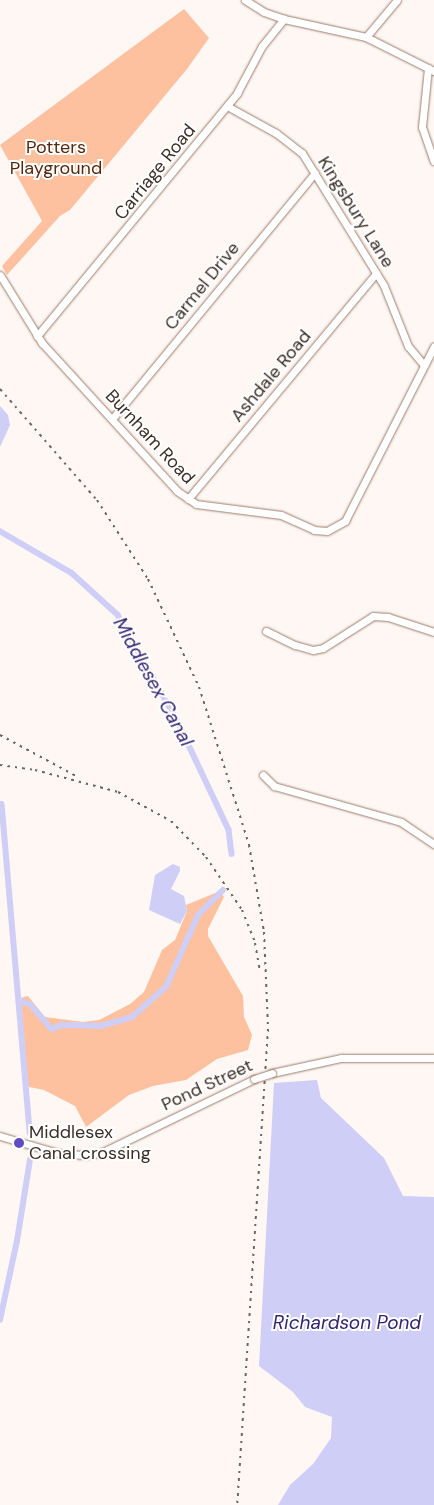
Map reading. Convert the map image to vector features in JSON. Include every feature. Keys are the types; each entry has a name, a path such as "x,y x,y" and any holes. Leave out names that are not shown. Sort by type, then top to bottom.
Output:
{"street":[{"path":"246,0 264,12 284,19 366,37 431,69 422,127 434,160"},
{"path":"366,37 397,0"},
{"name":"Carriage Road","path":"37,336 227,106 262,46 284,19"},
{"name":"Kingsbury Lane","path":"227,106 291,143 315,173 392,302 408,346 424,365"},
{"name":"Carmel Drive","path":"112,419 315,173"},
{"name":"Ashdale Road","path":"188,499 376,273"},
{"name":"Burnham Road","path":"0,275 37,336 177,491 188,499 209,507 281,515 314,530 336,528 350,512 434,346"},
{"path":"266,631 313,650 323,648 373,616 388,617 434,632"},
{"path":"264,775 274,786 401,822 434,844"},
{"name":"Pond Street","path":"0,1136 61,1154 88,1155 103,1152 254,1079 272,1073 349,1058 434,1058"}],"green space":[{"name":"Potters Playground","path":"184,9 209,38 187,69 70,210 60,216 7,275 2,266 42,221 0,145"},
{"path":"220,891 224,897 208,929 208,936 243,996 244,1017 252,1035 248,1050 217,1059 186,1080 153,1086 129,1095 86,1127 75,1106 44,1090 29,1087 22,1071 16,999 28,996 45,1017 83,1022 99,1020 130,1004 144,992 162,950 175,940 187,911 186,905"}],"water":[{"path":"0,406 8,415 10,425 0,447"},
{"path":"173,864 180,867 180,871 171,889 184,896 187,911 180,924 149,910 155,875"},
{"name":"Richardson Pond","path":"317,1080 321,1098 384,1158 403,1196 434,1197 434,1505 278,1505 290,1485 313,1464 331,1438 332,1417 305,1407 293,1392 259,1366 274,1083"}],"waterway":[{"name":"Middlesex Canal","path":"0,531 72,573 118,615 178,722 229,830 232,854"},
{"name":"Middlesex Canal","path":"2,804 30,1133"},
{"name":"Middlesex Canal","path":"19,1000 31,1005 52,1029 62,1025 101,1026 132,1017 166,987 198,915 223,890"},
{"name":"Middlesex Canal","path":"0,1320 17,1241 30,1160"}],"railway":[{"path":"0,389 97,500 148,579 199,687 249,845 264,932 268,1029 237,1505"},
{"path":"0,735 76,776"},
{"path":"0,765 35,770 118,792 171,821 206,857 242,910 255,943 260,972"}],"place":[{"name":"Middlesex Canal crossing","path":"19,1143"}]}
